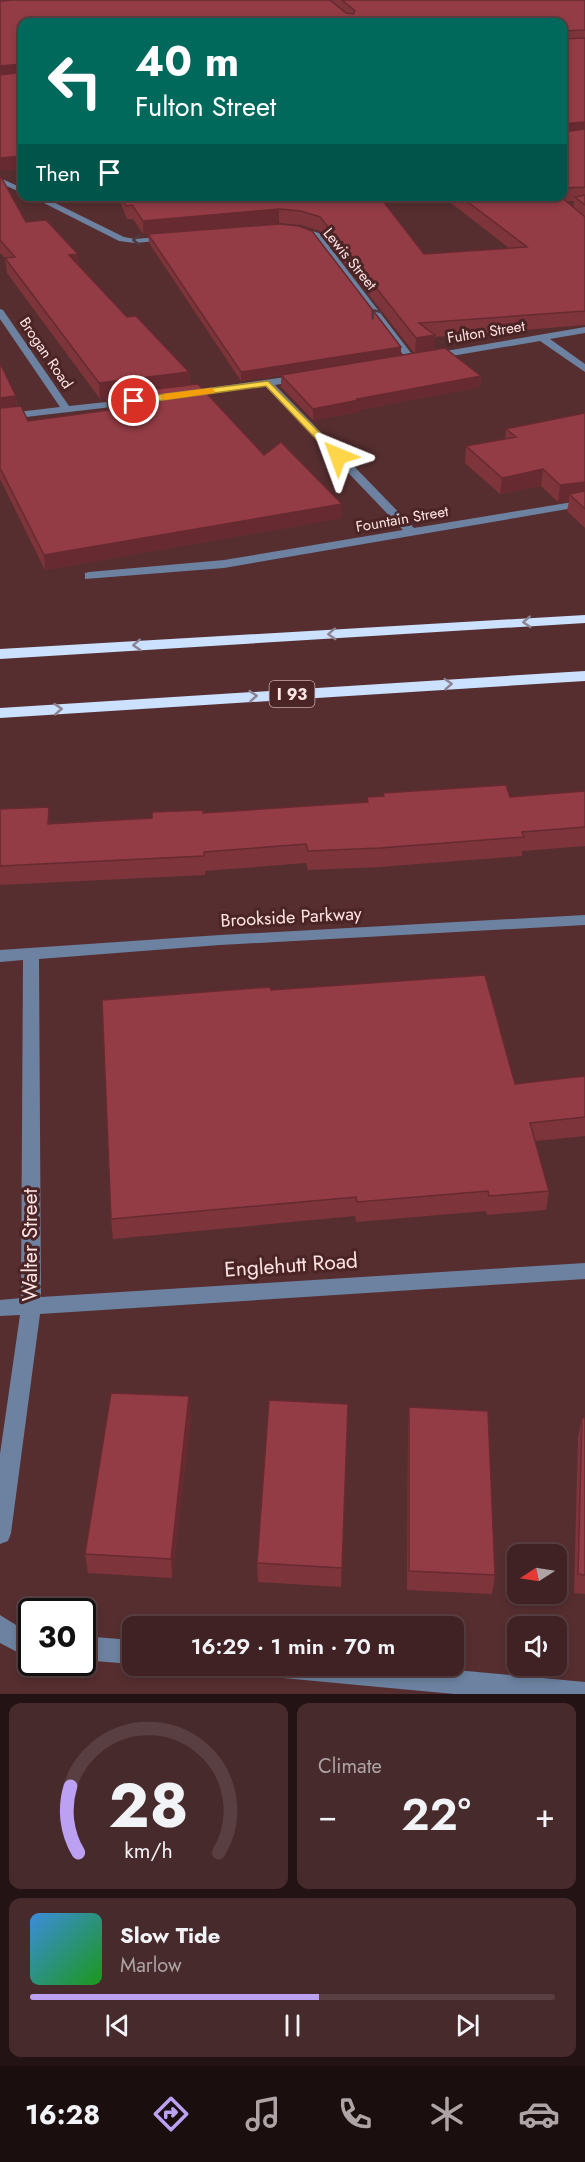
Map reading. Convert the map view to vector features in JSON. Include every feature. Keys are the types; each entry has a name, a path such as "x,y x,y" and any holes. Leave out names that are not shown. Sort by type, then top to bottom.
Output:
{"highway":[{"path":"0,654 585,619"},
{"name":"I 93","path":"0,713 585,676"}],"street":[{"path":"0,179 11,178"},
{"path":"0,179 18,189"},
{"path":"44,201 122,239 177,237"},
{"name":"Lewis Street","path":"290,227 303,229 316,235 411,359"},
{"name":"Brogan Road","path":"0,312 67,410"},
{"name":"Fulton Street","path":"400,361 544,339 585,330"},
{"path":"544,339 585,369"},
{"path":"173,396 310,376"},
{"path":"268,383 412,533"},
{"path":"0,417 138,401"},
{"name":"Fountain Street","path":"88,576 224,564 585,503"},
{"name":"Brookside Parkway","path":"0,956 220,940 585,920"},
{"name":"Walter Street","path":"0,1533 31,1306 31,955"},
{"name":"Englehutt Road","path":"0,1308 585,1271"},
{"path":"0,1627 1,1630 18,1640"},
{"path":"96,1649 122,1651"},
{"path":"391,1676 585,1694"}],"building":[{"path":"330,0 346,13 353,14 355,11 342,0 585,0 585,30 567,31 567,18 18,18 18,64 0,66 0,1"},
{"path":"585,38 585,122 567,124 567,39"},
{"path":"18,73 18,156 0,158 0,75"},
{"path":"585,129 585,187 567,188 567,131"},
{"path":"0,175 26,222 46,220 78,254 69,255 127,317 136,316 189,372 99,383 5,258 15,257 0,240"},
{"path":"585,195 585,205 575,197"},
{"path":"124,201 383,201 424,254 527,247 467,201 566,201 585,217 585,311 419,323 435,335 416,338 320,217 301,211 279,209 143,221 132,205 126,206"},
{"path":"279,224 299,226 312,231 401,347 241,372 148,234"},
{"path":"445,348 481,376 313,409 281,375"},
{"path":"0,363 16,396 0,398"},
{"path":"198,384 264,455 281,442 342,504 44,555 0,468 0,408 21,406 28,421 117,409 106,395"},
{"path":"585,413 585,482 560,485 543,469 502,478 466,446 516,437 506,429"},
{"path":"585,491 585,509 569,494"},
{"path":"506,785 510,797 585,791 585,827 522,832 524,837 380,848 308,851 306,844 204,852 204,856 0,866 0,809 49,807 48,824 152,818 152,812 203,810 203,813 368,802 367,797 384,796 383,793"},
{"path":"485,975 515,1084 585,1076 585,1117 530,1123 549,1191 489,1196 488,1191 357,1202 356,1197 111,1219 102,1000 270,987 271,990"},
{"path":"111,1393 189,1396 171,1559 85,1554"},
{"path":"269,1400 348,1404 342,1568 257,1563"},
{"path":"409,1407 488,1411 495,1575 409,1571"},
{"path":"582,1418 585,1418 585,1575 578,1574"}],"slow traffic":[{"path":"164,397 211,391"}],"route":[{"path":"134,401 268,383 338,456"}]}
